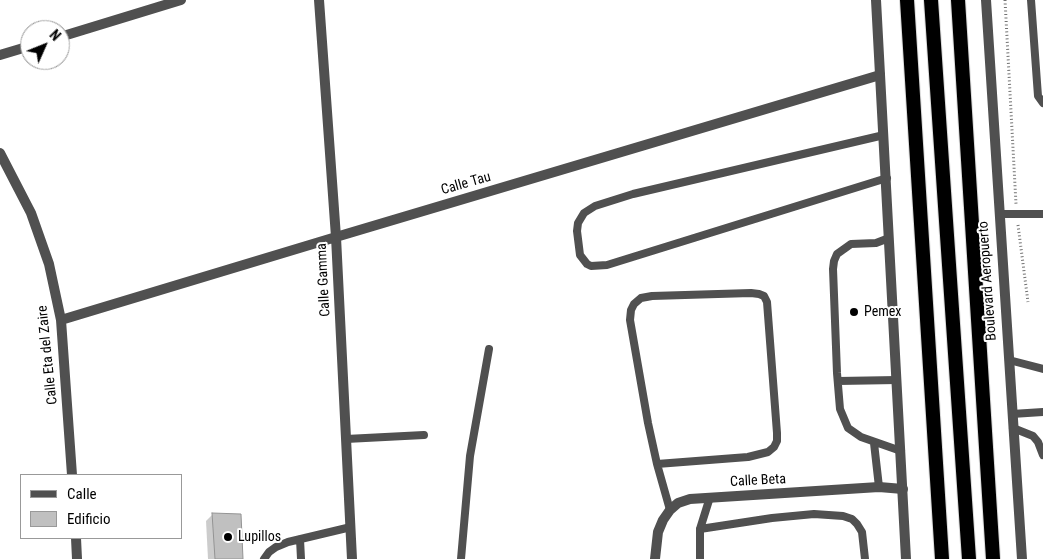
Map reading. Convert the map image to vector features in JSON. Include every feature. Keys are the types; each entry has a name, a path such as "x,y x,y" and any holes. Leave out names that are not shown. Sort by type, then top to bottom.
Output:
{"highway":[{"path":"908,0 942,559"},
{"path":"931,0 969,559"},
{"name":"Boulevard Aeropuerto","path":"958,0 992,559"}],"street":[{"path":"70,34 181,0"},
{"name":"Calle Gamma","path":"319,0 336,236 352,559"},
{"path":"876,0 906,559"},
{"name":"Boulevard Aeropuerto","path":"986,0 1022,559"},
{"path":"0,55 20,49"},
{"name":"Calle Tau","path":"61,320 336,236 880,75"},
{"name":"Calle Eta del Zaire","path":"0,153 31,213 49,264 61,320 72,474"},
{"name":"Calle Beta","path":"670,510 678,503 690,499 710,497 879,487 903,489"},
{"path":"655,559 658,532 670,510"},
{"path":"76,539 77,559"}],"lane":[{"path":"1031,0 1038,96 1043,103"},
{"path":"884,135 633,194 595,206 584,213 578,223 580,255 591,266 607,265 887,178"},
{"path":"1000,214 1043,214"},
{"path":"890,238 876,242 850,244 837,254 834,261 838,381 840,409 848,428 855,434 874,443 901,451"},
{"path":"657,464 748,457 768,452 774,447 777,433 767,302 764,296 751,293 652,296 641,298 630,310 630,320 657,464 670,510"},
{"path":"460,559 470,456 489,348"},
{"path":"1009,360 1043,369"},
{"path":"838,381 897,380"},
{"path":"1012,414 1043,412"},
{"path":"1013,428 1033,436 1038,442 1043,455"},
{"path":"346,439 424,435"},
{"path":"874,443 879,487"},
{"path":"700,559 700,529 710,497"},
{"path":"700,529 772,518 814,514 843,516 852,519 862,532 865,559"},
{"path":"264,559 268,552 276,547 351,526"},
{"path":"300,539 301,559"}],"path":[{"path":"1005,0 1017,214 1028,302"}],"building":[{"name":"Lupillos","path":"212,513 241,514 243,559 215,559"}],"place":[{"name":"Pemex","path":"854,312"},
{"name":"Lupillos","path":"228,537"}]}
